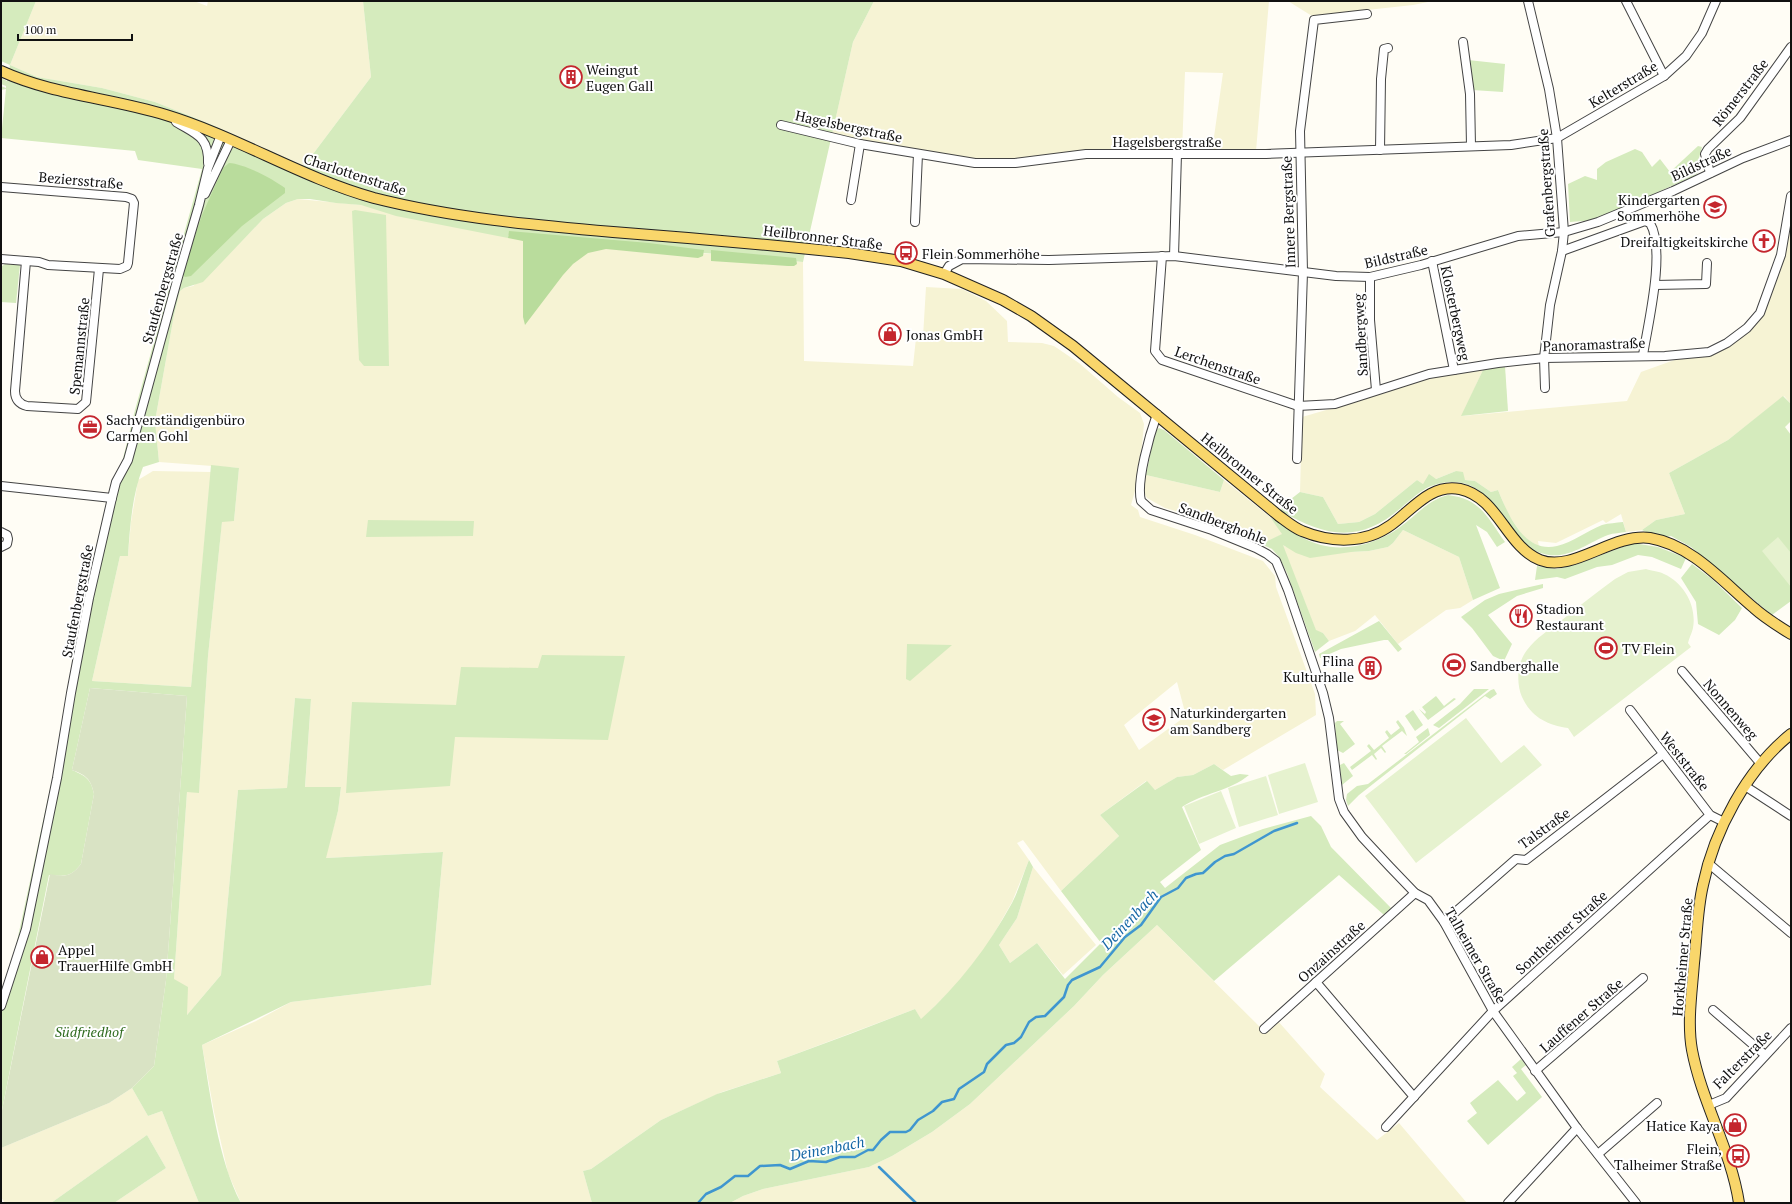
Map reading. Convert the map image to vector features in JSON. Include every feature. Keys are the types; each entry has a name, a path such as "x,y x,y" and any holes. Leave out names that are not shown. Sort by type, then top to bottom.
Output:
{"main road":[{"name":"Charlottenstraße","path":"1,71 33,84 168,115 221,135 316,178 372,197 413,207 510,223 714,240"},
{"name":"Heilbronner Straße","path":"714,240 850,253 901,261 944,274 982,289 1031,316 1073,346 1279,516 1300,530 1319,537 1337,540 1358,539 1372,536 1390,526 1421,500 1435,491 1453,488 1461,489 1474,494 1486,503 1514,540 1529,555 1542,561 1555,562 1573,560 1618,541 1640,537 1651,538 1676,546 1694,557 1754,608 1791,634"},
{"name":"Horkheimer Straße","path":"1739,1203 1732,1168 1701,1083 1692,1050 1690,1029 1699,906 1708,863 1724,822 1745,786 1761,764 1791,734"}],"street":[{"name":"Grafenbergstraße","path":"1528,1 1549,89 1557,138 1564,232 1562,251 1550,306 1544,358 1545,388"},
{"path":"1626,1 1664,76"},
{"name":"Kelterstraße","path":"1557,138 1664,76 1686,56 1702,33 1716,1"},
{"name":"Innere Bergstraße","path":"1297,458 1303,272 1300,132 1314,20 1367,14"},
{"path":"1463,42 1470,94 1471,146"},
{"name":"Römerstraße","path":"1710,173 1705,154 1708,149 1740,118 1791,47"},
{"path":"1380,150 1381,79 1384,49 1388,48"},
{"name":"Staufenbergstraße","path":"168,115 204,140 208,154 208,168"},
{"name":"Hagelsbergstraße","path":"780,125 860,144 975,164 1015,163 1086,154 1266,154 1511,145 1557,138"},
{"name":"Staufenbergstraße","path":"1,1006 26,929 57,778 89,598 116,482 128,460 208,168 221,135"},
{"name":"Staufenbergstraße","path":"199,205 231,140"},
{"name":"Bildstraße","path":"944,274 949,266 962,259 1049,260 1174,256 1336,276 1370,277 1518,236 1564,232 1598,222 1743,158 1791,143"},
{"path":"851,200 860,144"},
{"path":"915,222 918,154"},
{"path":"1174,256 1177,154"},
{"name":"Beziersstraße","path":"1,187 126,197 132,199 134,203 128,263 127,266 120,269 48,265 39,262 1,259"},
{"name":"Panoramastraße","path":"1298,406 1335,404 1429,374 1544,358 1643,355 1665,356 1709,352 1727,343 1747,328 1760,312 1781,255 1791,196"},
{"path":"1562,251 1644,222 1650,223 1654,231 1656,243 1655,285 1643,355"},
{"name":"Lerchenstraße","path":"1162,256 1155,351 1162,360 1298,406"},
{"name":"Spemannstraße","path":"26,261 15,391 16,399 21,404 27,406 78,409 86,402 99,269"},
{"name":"Klosterbergweg","path":"1432,261 1454,370"},
{"path":"1655,285 1706,284 1707,263"},
{"name":"Sandbergweg","path":"1370,277 1370,320 1376,390"},
{"name":"Sandberghohle","path":"1157,414 1150,432 1140,485 1141,501 1151,510 1212,530 1256,548 1267,554 1276,562 1288,590 1328,712"},
{"path":"1,486 112,498"},
{"path":"1,532 7,535 8,539 6,544 1,547 1,552"},
{"name":"Nonnenweg","path":"1682,671 1761,764"},
{"name":"Weststraße","path":"1630,710 1710,815 1724,822"},
{"name":"Talheimer Straße","path":"1328,712 1340,806 1362,838 1415,893 1428,900 1444,922 1493,1011 1577,1128 1636,1203"},
{"name":"Talstraße","path":"1444,922 1516,859 1526,860 1663,754"},
{"path":"1745,786 1791,816"},
{"name":"Sontheimer Straße","path":"1386,1127 1493,1011 1710,815"},
{"path":"1708,863 1791,933"},
{"name":"Onzainstraße","path":"1264,1029 1415,893"},
{"name":"Lauffener Straße","path":"1535,1071 1643,978"},
{"path":"1316,982 1414,1097"},
{"path":"1713,1010 1766,1055"},
{"name":"Falterstraße","path":"1709,1105 1726,1098 1791,1028"},
{"path":"1598,1154 1657,1103"},
{"path":"1508,1203 1577,1128"}],"shaded area":[{"path":"36,1 194,1 207,6 208,1 363,1 371,77 304,166 210,124 155,102 102,88 37,77 10,65"},
{"path":"874,1 1269,1 1256,151 1212,151 1223,73 1185,72 1182,151 1096,149 1016,160 975,159 902,149 832,134 853,42"},
{"path":"1288,1 1433,1 1413,5 1312,16"},
{"path":"298,199 361,205 701,253 803,262 804,361 913,366 916,338 923,337 926,287 962,289 986,301 1007,321 1008,342 1042,343 1054,346 1079,363 1118,397 1140,413 1144,424 1139,477 1131,505 1138,510 1140,517 1195,535 1263,561 1275,576 1276,587 1315,694 1316,715 1223,770 1214,764 1193,775 1177,777 1155,790 1146,781 1100,815 1119,836 1061,891 1023,840 1017,843 1029,860 1012,902 987,946 956,985 921,1020 915,1009 777,1061 781,1073 722,1092 661,1120 591,1169 583,1171 592,1203 241,1203 228,1173 214,1112 202,1045 256,1021 291,1002 431,985 443,852 325,858 338,811 341,787 305,788 311,699 295,698 287,788 238,790 221,975 187,1015 174,979 187,792 199,792 208,656 222,521 234,521 239,468 159,462 155,421 174,315 180,291 184,288 193,286 216,267 263,219 286,203","holes":["1177,682 1186,716 1139,750 1124,725"]},
{"path":"1791,225 1791,404 1784,396 1728,440 1669,473 1685,514 1656,520 1642,530 1626,532 1621,514 1606,523 1603,520 1556,543 1538,541 1539,547 1523,536 1508,514 1498,490 1491,492 1475,481 1465,480 1456,471 1423,484 1417,480 1375,514 1359,522 1338,524 1323,497 1300,492 1302,417 1385,393 1416,380 1446,373 1483,370 1462,416 1627,401 1641,372 1680,358 1730,345 1748,332 1764,314 1787,246"},
{"path":"153,471 211,472 191,687 92,681 120,556 128,556 131,522 138,480"},
{"path":"1146,475 1220,492 1224,480 1270,517 1283,534 1261,544 1257,538 1211,521 1165,508 1147,498 1143,491"},
{"path":"1403,530 1459,557 1473,600 1460,608 1446,610 1398,644 1375,615 1355,631 1329,641 1323,633 1316,631 1282,544 1286,547 1351,552 1369,551 1388,547"},
{"path":"1033,867 1096,945 1063,975 1037,943 1010,963 999,945 1017,918"},
{"path":"1157,925 1261,1028 1277,1020 1325,1074 1320,1087 1377,1140 1399,1123 1467,1203 730,1203 743,1196 763,1189 869,1167 892,1156 932,1132 970,1104 1074,1006 1103,975"},
{"path":"132,1088 148,1116 162,1111 199,1203 114,1203 166,1168 147,1135 51,1203 5,1203 1,1197 1,1148 109,1103"}],"green space":[{"path":"1,1 36,1 10,65 1,61"},
{"path":"363,1 874,1 853,42 803,262 508,235 508,238 396,216 361,205 298,199 286,203 263,219 203,282 184,288 180,291 174,315 155,421 159,462 143,467 139,478 132,511 128,556 120,556 92,681 191,687 211,465 239,468 234,521 222,522 208,656 199,793 187,792 174,979 188,987 187,1015 221,975 238,790 287,788 295,698 311,699 305,787 341,787 338,811 326,858 443,852 431,985 291,1002 202,1045 221,1147 226,1167 241,1203 199,1203 162,1111 148,1116 132,1088 154,1066 166,980 187,696 90,688 72,770 81,774 89,781 94,794 81,864 74,872 70,874 59,876 49,875 1,1115 1,1015 112,503 135,410 202,169 138,160 135,151 1,138 6,89 1,90 1,86 6,88 6,86 1,84 1,78 7,81 10,65 37,77 102,88 155,102 210,124 304,166 371,77"},
{"path":"1468,60 1505,64 1503,92 1472,90"},
{"path":"1698,146 1702,147 1699,158 1701,168 1696,175 1596,220 1570,222 1568,184 1585,176 1597,180 1597,169 1606,162 1635,149 1642,152 1652,167 1660,159 1670,172"},
{"path":"229,163 243,166 266,176 285,188 285,193 242,226 191,276 185,277 182,274 202,215 223,168"},
{"path":"355,210 386,215 389,366 364,366 359,360 352,211"},
{"path":"509,231 649,243 704,250 703,256 698,258 606,249 588,253 573,264 563,275 525,325 523,317 523,241 508,238"},
{"path":"711,250 796,258 797,264 794,266 788,266 711,261"},
{"path":"5,264 20,265 16,303 1,302 1,267"},
{"path":"1505,366 1508,411 1461,416 1483,370"},
{"path":"1783,396 1791,404 1791,421 1785,427 1791,435 1791,601 1772,615 1691,547 1671,536 1659,538 1642,530 1656,520 1685,514 1669,473 1728,440"},
{"path":"1159,428 1164,430 1224,480 1220,492 1146,475 1155,431"},
{"path":"1456,471 1463,472 1465,480 1475,481 1491,492 1498,490 1512,520 1526,538 1535,544 1545,547 1557,546 1569,542 1602,525 1610,523 1623,522 1626,532 1608,535 1572,552 1549,555 1534,550 1522,541 1492,502 1480,491 1466,484 1449,482 1428,487 1387,519 1372,527 1357,531 1343,533 1328,531 1313,527 1281,511 1282,506 1300,492 1323,497 1338,524 1359,522 1375,514 1417,480 1423,484 1429,474 1436,479"},
{"path":"1448,495 1459,497 1476,505 1488,517 1505,542 1497,547 1487,532 1476,525 1500,588 1473,600 1459,557 1403,530 1388,547 1369,551 1310,558 1296,553 1283,545 1316,630 1323,633 1329,641 1315,652 1287,573 1279,557 1272,549 1261,544 1282,534 1270,517 1294,533 1314,543 1331,547 1352,547 1373,542 1392,533 1434,500"},
{"path":"368,520 474,521 473,536 366,537"},
{"path":"1778,537 1791,553 1791,587 1762,551"},
{"path":"1633,543 1658,547 1686,558 1681,569 1652,557 1638,555 1612,565 1597,567 1565,579 1557,577 1535,580 1537,566 1557,569 1575,565"},
{"path":"1692,564 1712,579 1742,608 1735,620 1719,635 1698,624 1696,602 1681,578"},
{"path":"1646,569 1660,572 1671,578 1678,583 1688,596 1694,620 1693,630 1688,643 1691,647 1574,737 1568,728 1553,725 1540,719 1526,704 1519,686 1519,667 1527,650 1543,634 1615,579 1628,572"},
{"path":"1543,584 1543,588 1517,596 1488,615 1512,644 1504,661 1493,656 1472,628 1461,617 1485,600 1499,594"},
{"path":"1379,621 1402,649 1398,652 1388,640 1384,640 1341,649 1320,658 1319,654"},
{"path":"907,644 952,645 910,681 906,679"},
{"path":"542,655 625,656 608,740 455,737 450,786 346,793 352,702 456,705 461,667 538,668"},
{"name":"Südfriedhof","path":"90,688 187,696 166,980 154,1066 132,1088 109,1103 1,1148 1,1115 50,874 64,876 71,874 81,864 94,794 87,778 72,770"},
{"path":"1474,689 1489,689 1439,728 1433,725 1460,704"},
{"path":"1494,689 1497,694 1490,699 1485,696 1359,795 1348,806 1346,800 1347,794 1357,786 1368,784"},
{"path":"1436,696 1444,706 1454,698 1456,699 1428,720 1419,709 1425,714 1426,712 1422,707"},
{"path":"1413,710 1423,725 1415,731 1405,716"},
{"path":"1466,718 1501,763 1524,745 1542,765 1416,863 1365,796"},
{"path":"1398,720 1404,728 1407,736 1402,731 1382,746 1386,752 1385,753 1381,748 1374,754 1377,759 1376,760 1372,755 1352,770 1350,767 1371,751 1367,746 1369,744 1374,750 1389,738 1385,732 1387,730 1391,735 1400,728 1396,722"},
{"path":"1337,721 1344,721 1340,724 1355,744 1343,753 1337,750 1335,723"},
{"path":"1428,728 1430,735 1404,754 1419,742 1416,737"},
{"path":"1305,763 1318,802 1279,814 1268,775"},
{"path":"1344,763 1353,776 1342,785 1340,765"},
{"path":"1214,764 1231,776 1240,774 1249,775 1233,785 1199,798 1182,807 1201,850 1160,882 1165,888 1220,845 1263,829 1311,816 1321,826 1331,847 1391,908 1384,915 1339,875 1214,981 1157,925 1103,975 1074,1006 970,1104 932,1132 892,1156 869,1167 763,1189 743,1196 730,1203 592,1203 583,1171 591,1169 661,1120 717,1094 781,1073 777,1061 915,1009 921,1019 960,979 993,935 1014,898 1029,860 1033,867 1017,918 999,945 1010,963 1037,943 1065,979 1101,943 1061,891 1119,836 1100,815 1147,781 1155,790 1177,777 1193,775"},
{"path":"1266,776 1278,815 1239,827 1228,788"},
{"path":"1221,791 1236,828 1199,844 1184,806"},
{"path":"1521,1059 1526,1065 1521,1069 1542,1097 1488,1145 1467,1121 1477,1113 1470,1103 1498,1080 1517,1101 1526,1093 1513,1076 1517,1073 1512,1067"},
{"path":"147,1135 166,1168 114,1203 51,1203"}],"waterway":[{"name":"Deinenbach","path":"698,1203 706,1194 721,1187 735,1176 748,1176 760,1166 780,1165 790,1169 809,1161 826,1162 840,1157 855,1157 868,1150 873,1150 890,1132 906,1132 910,1130 918,1120 933,1111 942,1102 954,1099 959,1089 984,1072 987,1064 1006,1045 1014,1043 1021,1037 1029,1022 1036,1017 1045,1016 1064,997 1068,985 1072,980 1100,967 1125,937 1141,925 1161,897 1178,888 1186,878 1203,873 1215,862 1225,856 1234,854 1274,831 1297,823"},
{"path":"879,1167 916,1203"}],"place":[{"name":"Weingut Eugen Gall","path":"571,77"},
{"name":"Kindergarten Sommerhöhe","path":"1715,207"},
{"name":"Dreifaltigkeitskirche","path":"1764,241"},
{"name":"Flein Sommerhöhe","path":"906,253"},
{"name":"Jonas GmbH","path":"890,334"},
{"name":"Sachverständigenbüro Carmen Gohl","path":"90,427"},
{"name":"Stadion Restaurant","path":"1521,616"},
{"name":"TV Flein","path":"1606,648"},
{"name":"Sandberghalle","path":"1454,665"},
{"name":"Flina Kulturhalle","path":"1370,668"},
{"name":"Naturkindergarten am Sandberg","path":"1154,720"},
{"name":"Appel TrauerHilfe GmbH","path":"42,957"},
{"name":"Hatice Kaya","path":"1735,1125"},
{"name":"Flein, Talheimer Straße","path":"1738,1156"}]}
